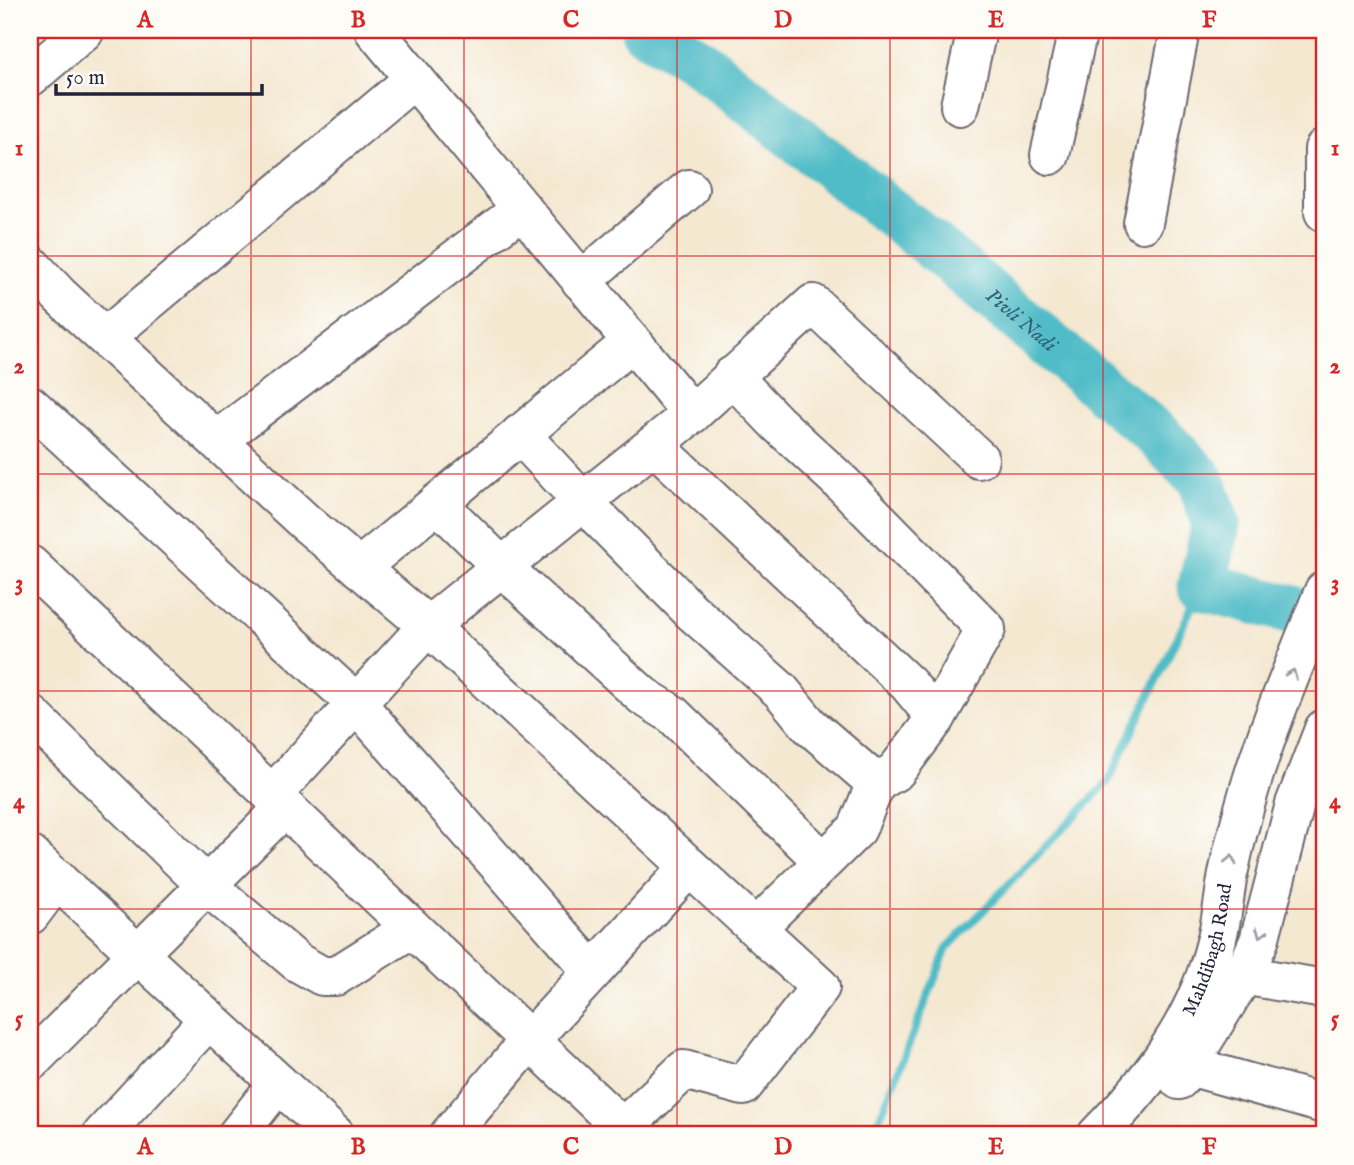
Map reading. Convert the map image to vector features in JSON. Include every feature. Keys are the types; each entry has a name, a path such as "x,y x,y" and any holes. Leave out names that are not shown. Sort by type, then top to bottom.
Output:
{"street":[{"path":"30,77 85,30"},
{"path":"373,30 692,414"},
{"path":"960,106 977,30"},
{"path":"1050,155 1078,30"},
{"path":"1143,223 1180,30"},
{"path":"106,337 414,79"},
{"path":"1324,149 1324,212"},
{"path":"581,281 689,189"},
{"path":"217,440 522,209"},
{"path":"30,264 217,440 359,568 428,626 820,987 743,1086 684,1070 626,1132 30,565"},
{"path":"30,1062 206,885 278,801 356,703 428,626 692,414 813,303 979,459"},
{"path":"359,568 632,342"},
{"path":"732,376 776,423 844,485 986,629 936,718 897,771 876,783 857,829 756,928"},
{"path":"30,405 356,703 592,971"},
{"path":"520,434 691,611 781,691 809,725 876,783"},
{"path":"654,445 908,684 936,718"},
{"path":"437,503 502,567 643,695 672,714 822,861"},
{"name":"Mahdibagh Road","path":"1226,972 1216,942 1238,830 1267,737 1324,591"},
{"path":"30,714 206,885 297,962 322,976 336,976 412,928"},
{"name":"Mahdibagh Road","path":"1132,1135 1165,1098 1177,1060 1182,1027 1226,972 1259,941 1295,804 1320,740"},
{"path":"30,915 43,867 335,1135"},
{"path":"449,1135 530,1040 689,867"},
{"path":"1226,972 1324,989"},
{"path":"102,1135 209,1019"},
{"path":"1177,1060 1324,1104"},
{"name":"Mahdibagh Road","path":"1097,1135 1133,1098 1177,1060"},
{"path":"237,1135 278,1083"}],"waterway":[{"name":"Pivli Nadi","path":"645,30 697,60 922,237 1158,436 1201,480 1216,524 1202,586 1324,618"},
{"path":"873,1135 947,948 1108,782 1202,586"}]}
